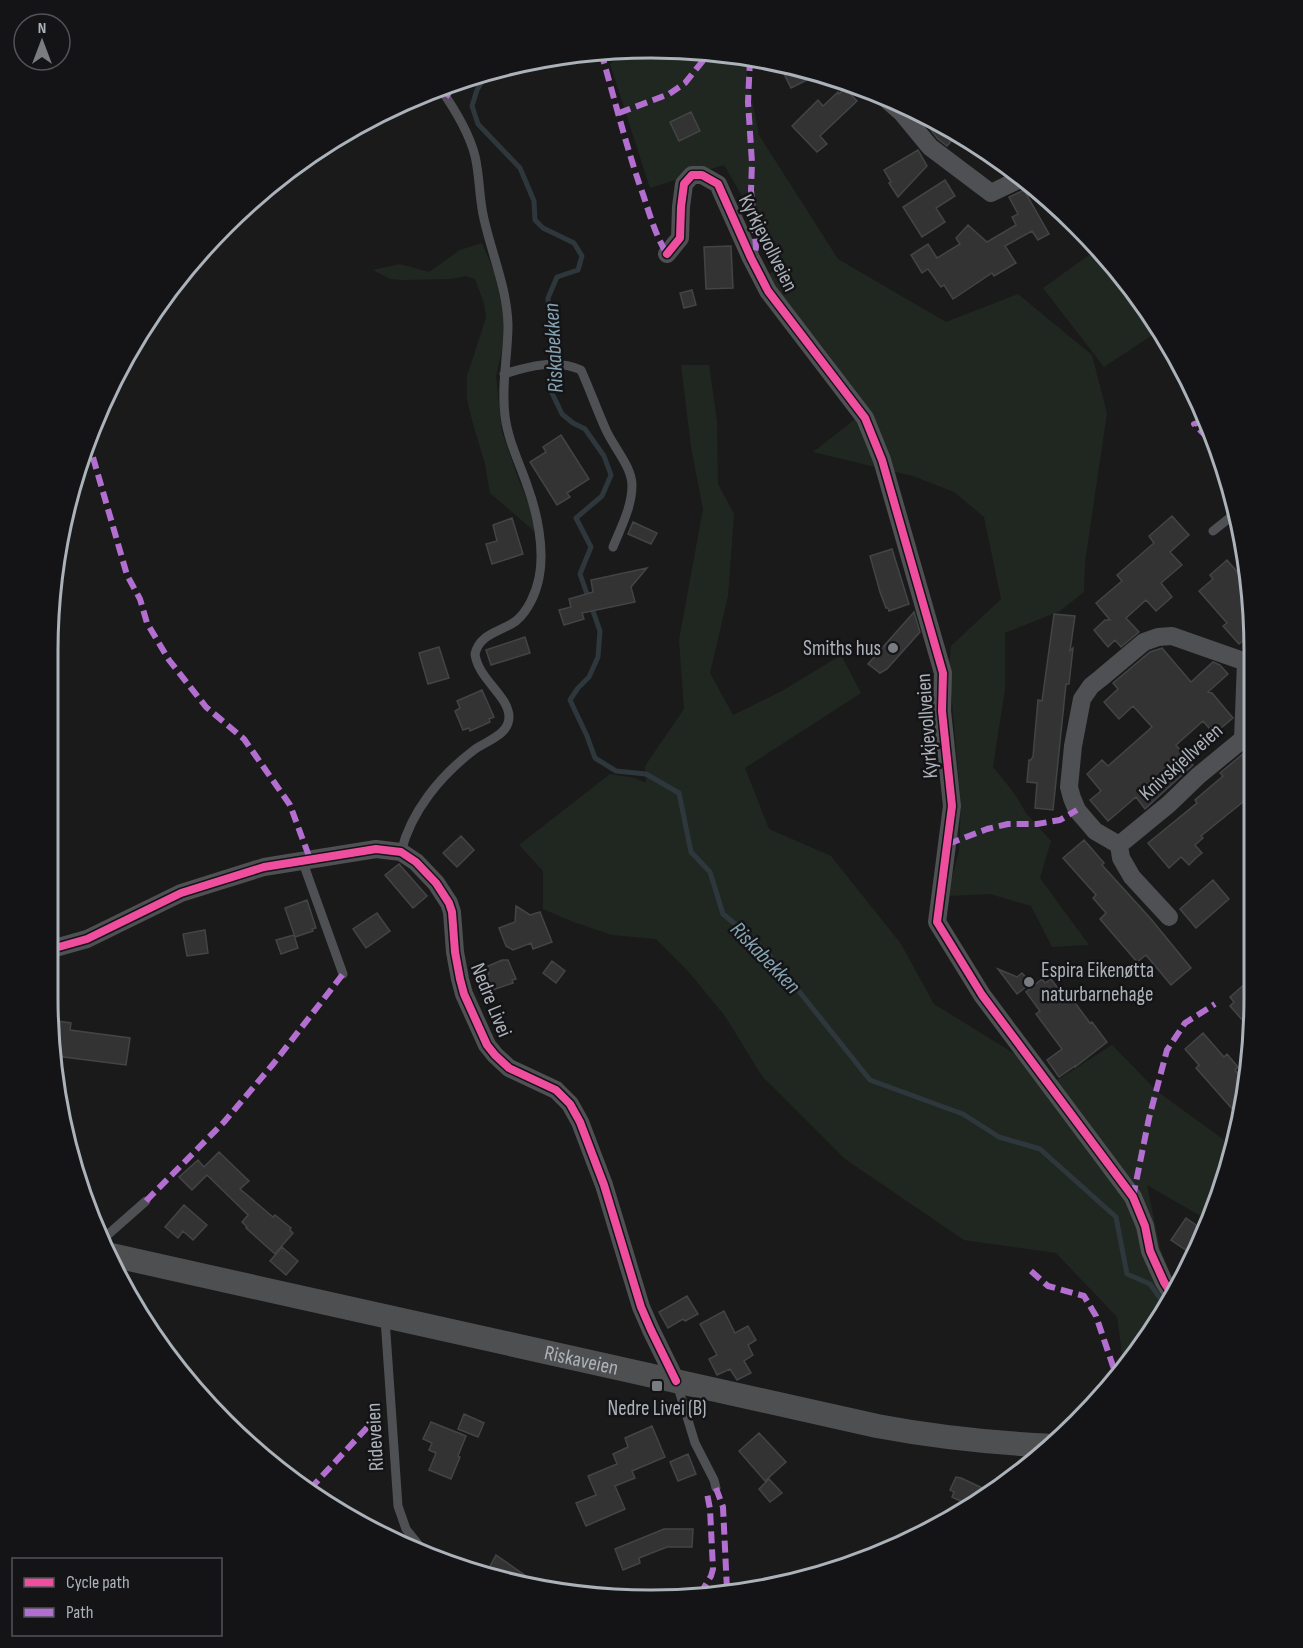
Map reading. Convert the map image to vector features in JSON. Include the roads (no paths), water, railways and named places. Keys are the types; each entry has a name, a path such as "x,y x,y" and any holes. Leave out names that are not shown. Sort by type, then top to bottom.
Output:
{"main road":[{"name":"Riskaveien","path":"119,1257 676,1382 912,1432 1000,1443 1038,1445"}],"street":[{"path":"904,116 930,147 991,193 1013,182"},
{"name":"Kyrkjevollveien","path":"667,254 680,238 684,184 692,175 702,175 718,184 768,291 865,418 882,460 943,673 942,711 952,806 937,922 981,995 1133,1197 1145,1226 1150,1251 1168,1288"},
{"name":"Knivskjellveien","path":"1244,656 1172,636 1158,637 1144,642 1091,686 1082,699 1073,746 1069,787 1071,798 1077,810 1095,831 1119,845 1243,739 1244,727"},
{"path":"1119,845 1121,858 1132,877 1169,917"},
{"path":"58,947 87,939 181,892 264,867 368,850 387,849 401,852"},
{"name":"Nedre Livei","path":"401,852 416,862 443,892 449,903 452,912 455,952 464,994 487,1045 509,1068 556,1090 570,1104 580,1122 604,1185 641,1307 676,1382"}],"lane":[{"path":"401,852 407,830 418,811 447,774 477,748 507,728 509,723 505,702 483,675 475,654 480,641 515,621 525,610 539,581 541,567 534,505 515,454 505,417 504,374 508,342 506,302 484,220 475,156 460,120 445,96"},
{"path":"504,374 542,365 569,364 581,370 607,431 626,465 632,483 630,504 613,547"},
{"path":"1214,531 1229,519"},
{"path":"302,860 343,974"},
{"path":"109,1234 146,1201"},
{"name":"Rideveien","path":"385,1316 398,1506 406,1529 414,1539"},
{"path":"676,1382 695,1443 716,1488"}],"waterway":[{"name":"Riskabekken","path":"480,84 472,106 478,124 520,168 534,201 535,220 543,228 574,243 582,256 578,270 557,277 548,298 553,371 552,393 562,414 585,429 604,456 611,475 602,496 576,518 591,547 580,574 600,631 598,657 589,677 570,700 595,758 616,771 646,774 679,793 691,852 710,872 723,914 751,937 778,965 870,1080 963,1114 999,1137 1040,1149 1116,1217 1127,1274 1150,1284 1161,1299"}],"place":[{"name":"Smiths hus","path":"893,648"},
{"name":"Espira Eikenøtta naturbarnehage","path":"1029,982"},
{"name":"Nedre Livei (B)","path":"657,1386"}]}
